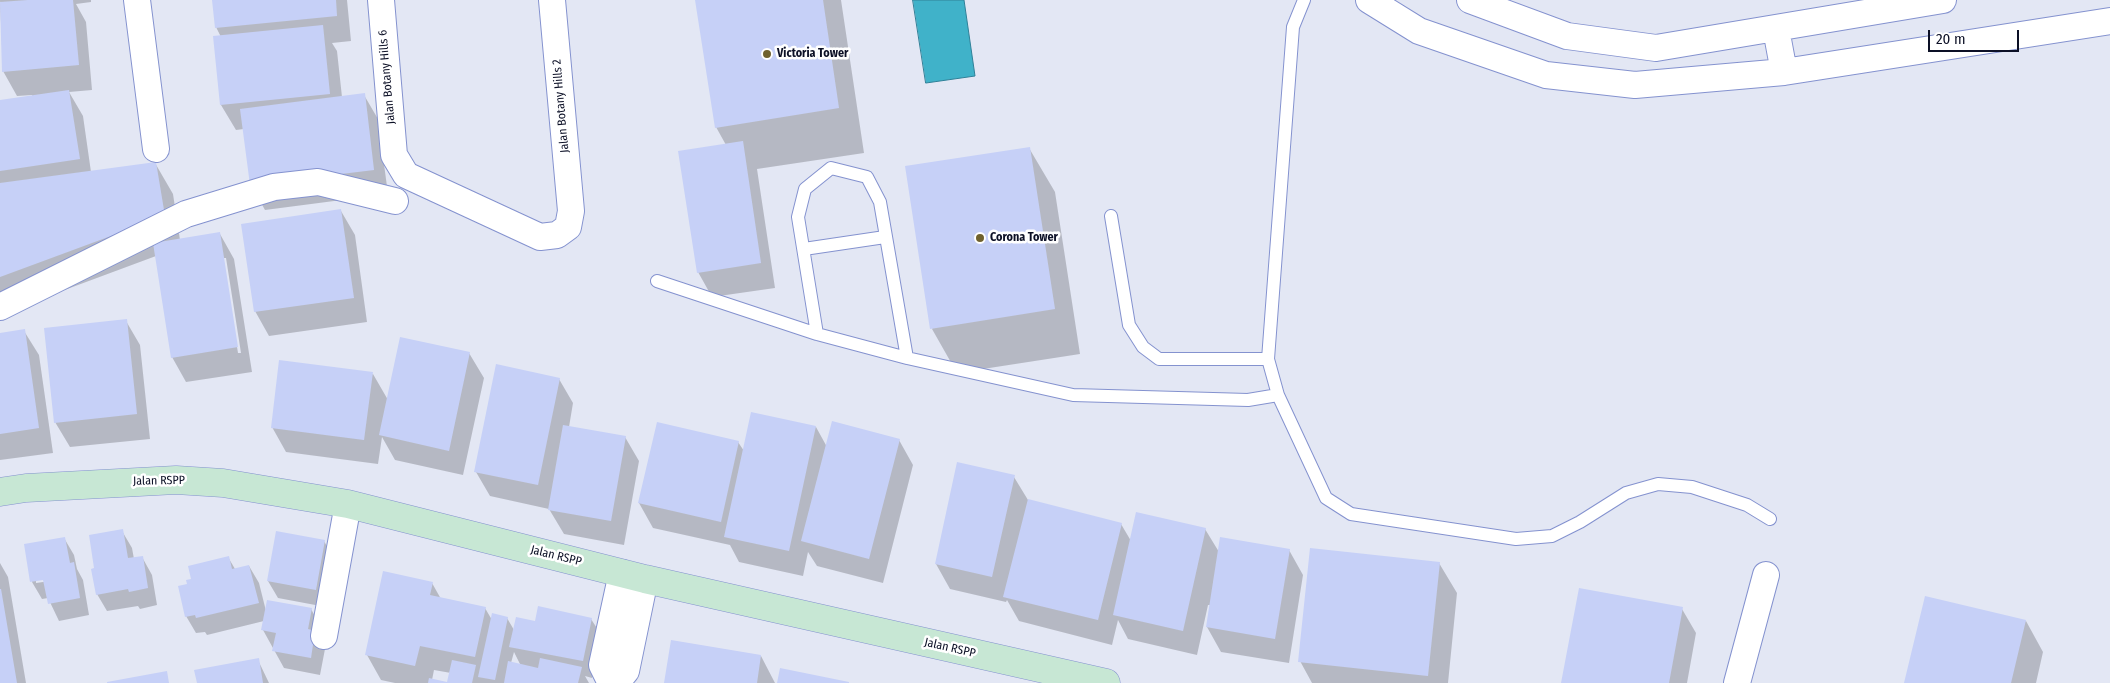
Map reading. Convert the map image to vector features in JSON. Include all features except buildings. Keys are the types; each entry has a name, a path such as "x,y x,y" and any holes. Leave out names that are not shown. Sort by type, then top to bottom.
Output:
{"street":[{"path":"137,0 156,149"},
{"name":"Jalan Botany Hills 6","path":"381,0 394,155 406,175 540,237 557,235 568,227 571,211"},
{"name":"Jalan Botany Hills 2","path":"552,0 571,211"},
{"path":"1370,0 1419,31 1546,75 1635,85 1784,72 2110,21"},
{"path":"1470,0 1567,36 1656,48 1943,0"},
{"path":"1776,29 1784,72"},
{"path":"0,307 186,214 274,187 318,182 395,201"},
{"name":"Jalan RSPP","path":"0,492 35,487 176,480 223,483 348,504 634,576 1093,682"},
{"path":"324,636 348,504"},
{"path":"1737,683 1766,575"},
{"path":"611,683 602,665 634,576"},
{"path":"616,683 626,671 634,576"}],"lane":[{"path":"1304,0 1293,27 1268,359 1278,395 1326,498 1351,514 1516,539 1552,536 1580,522 1626,494 1658,484 1692,486 1746,505 1770,519"},
{"path":"817,334 798,218 805,189 831,168 867,178 880,202 907,358"},
{"path":"1111,216 1129,325 1143,347 1159,359 1268,359"},
{"path":"804,249 885,237"},
{"path":"657,281 817,334 907,358 1073,395 1248,400 1278,395"}],"water":[{"path":"913,0 964,0 975,76 926,83"}],"place":[{"name":"Victoria Tower","path":"767,54"},
{"name":"Corona Tower","path":"980,238"}]}
